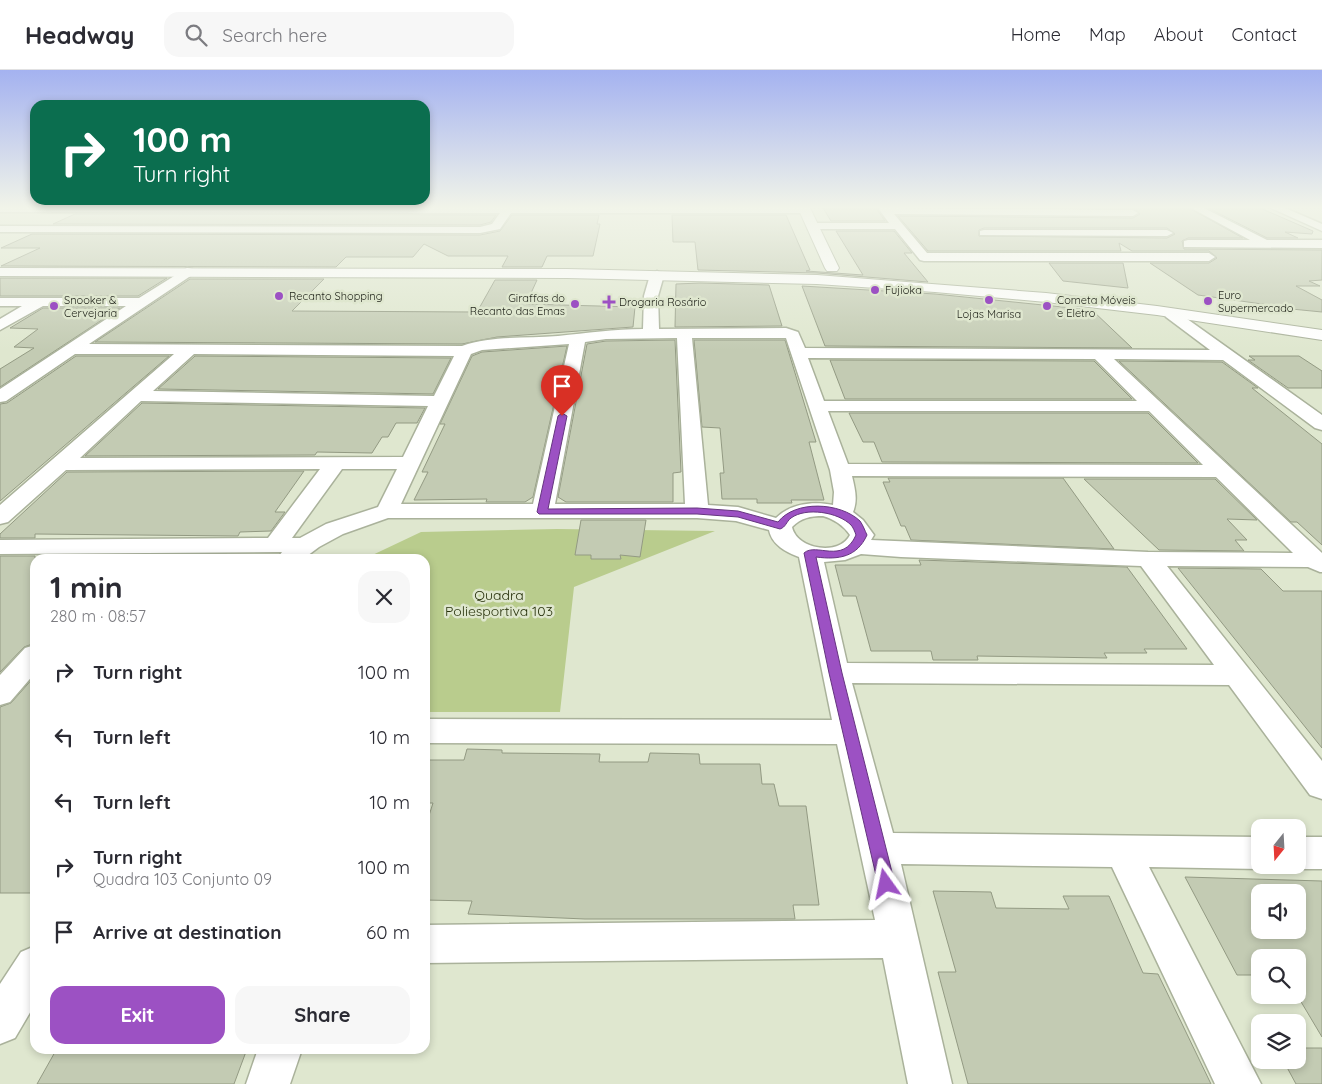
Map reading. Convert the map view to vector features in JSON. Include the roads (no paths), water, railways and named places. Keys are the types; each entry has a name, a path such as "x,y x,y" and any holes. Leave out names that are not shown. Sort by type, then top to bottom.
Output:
{"main road":[{"path":"827,255 832,268"},
{"path":"0,259 644,262 832,268 891,271 1142,296 1322,321"},
{"path":"271,272 284,268 286,265 284,260"},
{"path":"314,273 302,268 327,261"},
{"path":"630,275 624,270 626,268 644,262"},
{"path":"881,283 896,276 891,271"},
{"path":"0,272 657,275 881,283 1038,298 1322,335"}],"street":[{"path":"923,255 924,257 1209,257 1206,255"},
{"path":"0,397 187,272"},
{"path":"650,332 651,296 657,275"},
{"path":"0,302 140,302"},
{"path":"0,325 41,302"},
{"path":"1171,314 1322,424"},
{"path":"72,349 464,351 480,345 578,339 589,335 650,332 786,333 793,335 816,406 840,470 845,492 845,504 842,514"},
{"path":"684,332 697,511"},
{"path":"542,512 578,339"},
{"path":"0,517 64,464 135,396 189,350"},
{"path":"387,511 438,401 464,351"},
{"path":"798,353 1227,355"},
{"path":"1100,355 1221,471 1320,562"},
{"path":"135,396 438,401"},
{"path":"816,406 1155,406"},
{"path":"289,549 336,463"},
{"path":"64,464 409,463"},
{"path":"840,470 1221,471"},
{"path":"803,510 822,510 842,514 856,523 862,535 857,546 845,553 828,555 810,553 793,546 782,536 780,526 788,516 803,510"},
{"path":"0,547 127,552 289,549 358,519 387,511 697,511 738,514 780,526"},
{"path":"857,546 901,550 1148,559 1320,562"},
{"path":"810,553 836,673 879,848 897,939 930,1084"},
{"path":"1148,559 1322,785"},
{"path":"0,694 30,661"},
{"path":"836,673 1236,675"},
{"path":"430,732 851,732"},
{"path":"879,848 1123,853 1251,853"},
{"path":"1123,853 1239,1084"},
{"path":"1306,853 1322,853"},
{"path":"430,944 897,939"},
{"path":"0,1023 30,974"},
{"path":"268,1084 278,1054"}],"place":[{"name":"Fujioka","path":"875,290"},
{"name":"Recanto Shopping","path":"279,296"},
{"name":"Lojas Marisa","path":"989,300"},
{"name":"Euro Supermercado","path":"1208,301"},
{"name":"Drogaria Rosário","path":"609,302"},
{"name":"Giraffas do Recanto das Emas","path":"575,304"},
{"name":"Snooker & Cervejaria","path":"54,306"},
{"name":"Cometa Móveis e Eletro","path":"1047,306"}],"park label":[{"name":"Quadra Poliesportiva 103","path":"499,604"}]}
